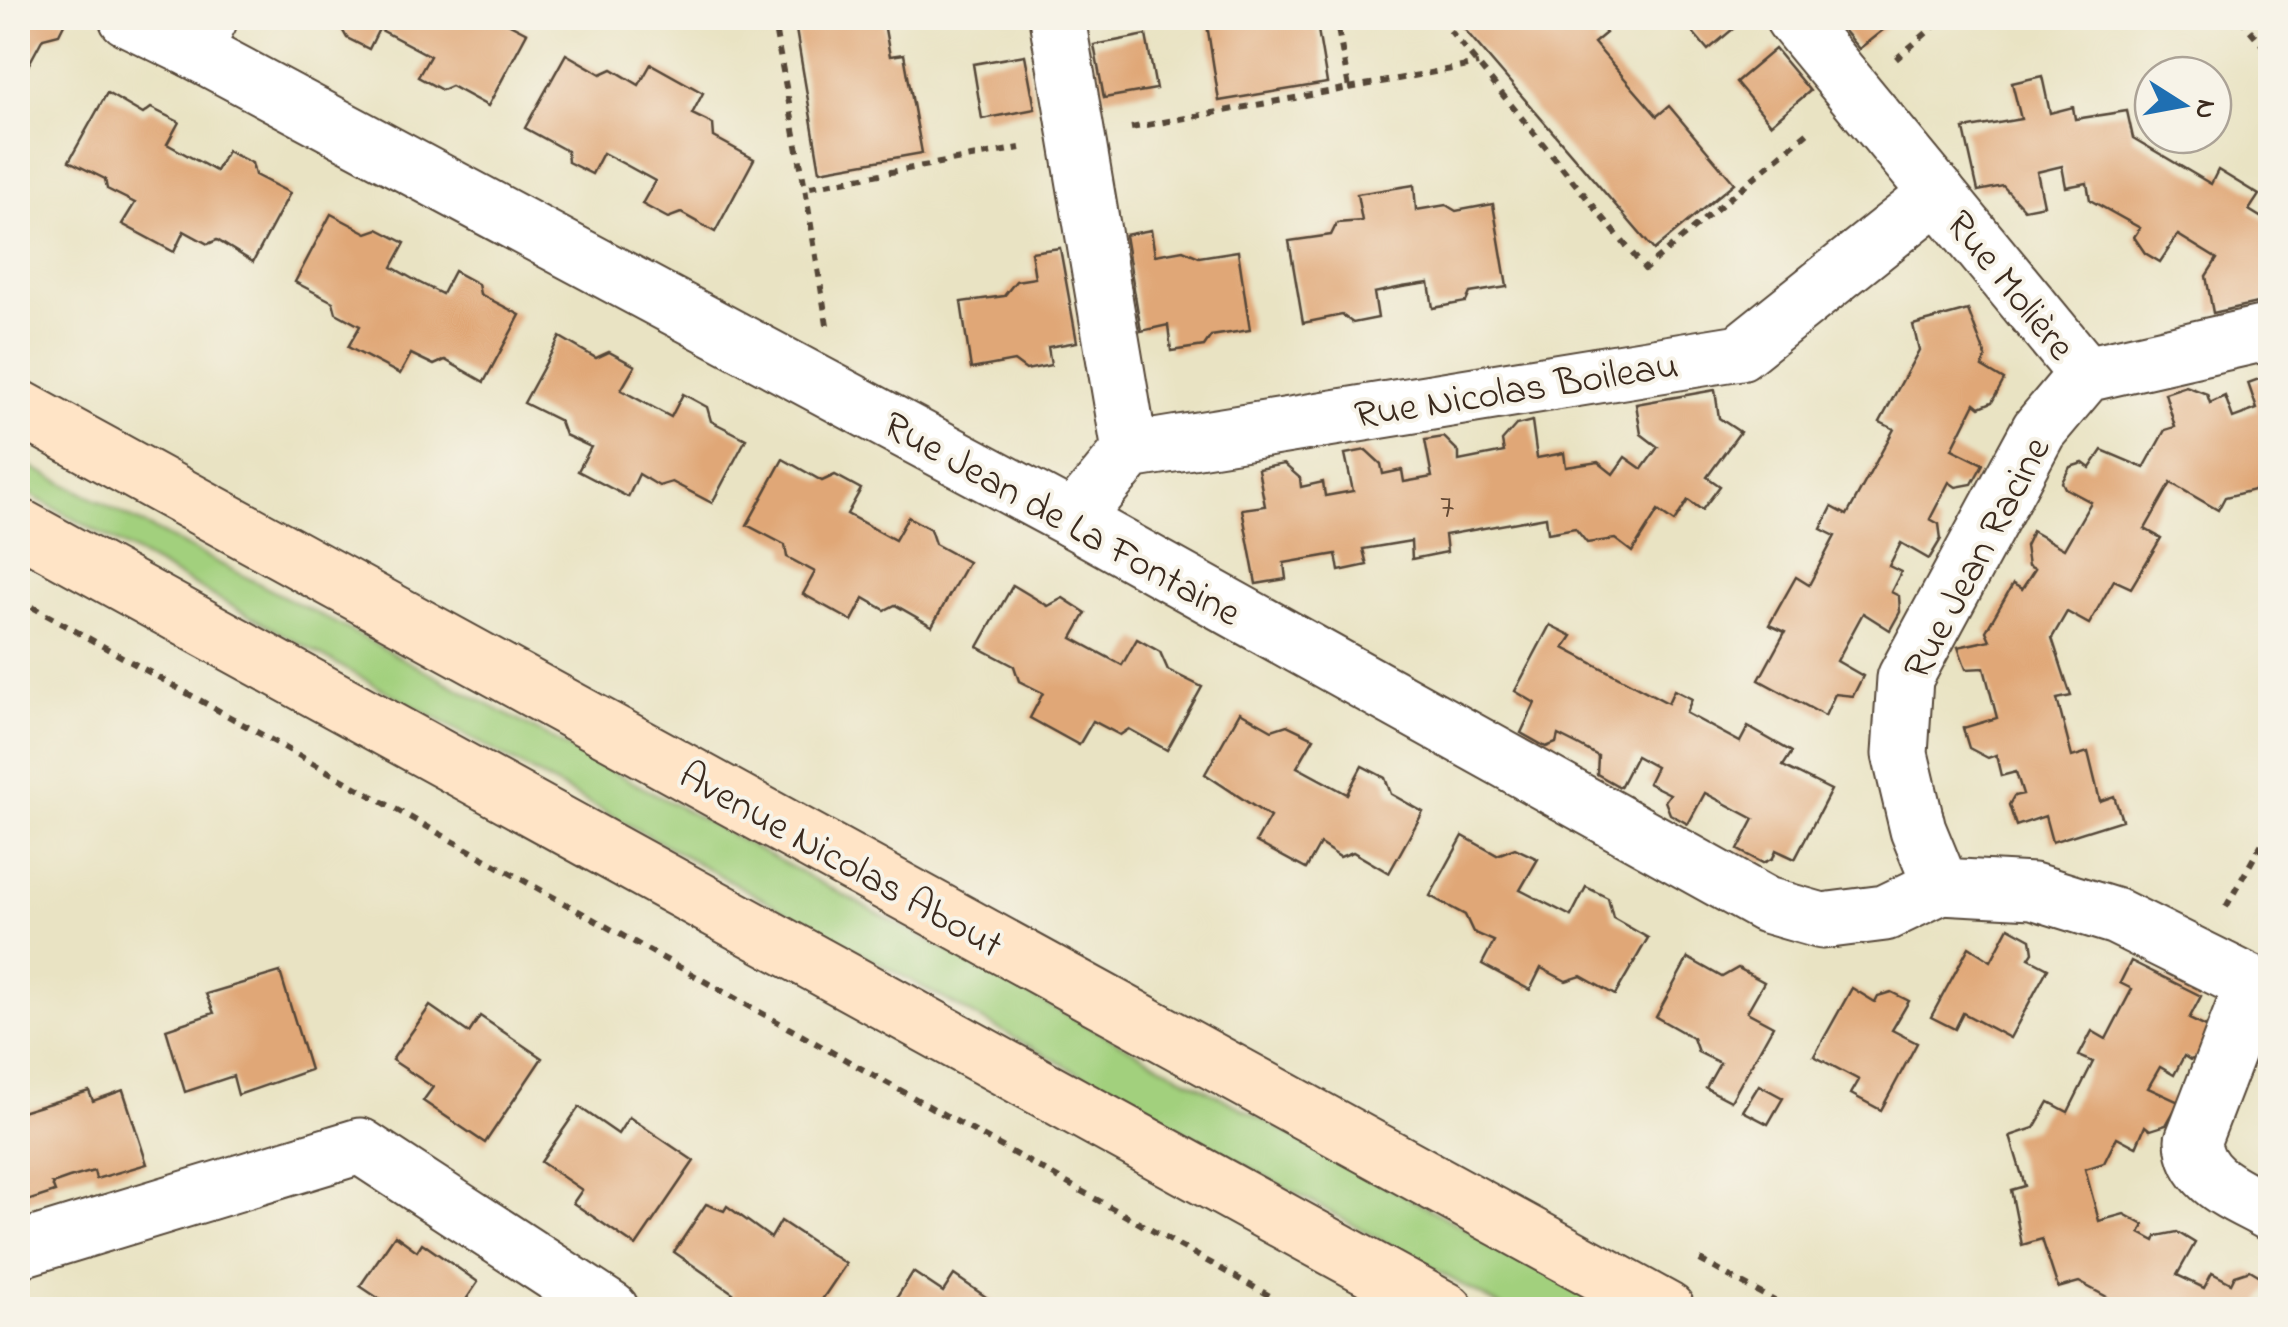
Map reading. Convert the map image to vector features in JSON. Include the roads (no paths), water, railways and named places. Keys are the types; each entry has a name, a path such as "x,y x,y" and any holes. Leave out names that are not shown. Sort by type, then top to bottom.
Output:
{"main road":[{"name":"Avenue Nicolas About","path":"18,407 1667,1310"},
{"path":"18,526 1446,1310"}],"street":[{"name":"Rue Jean de La Fontaine","path":"127,18 202,34 839,396 1073,520 1766,905 1822,921 1885,913 1940,886"},
{"path":"1057,18 1130,451 1073,520"},
{"name":"Rue Molière","path":"1793,18 2086,374"},
{"name":"Rue Nicolas Boileau","path":"1130,451 1740,352 1938,194"},
{"path":"2086,374 2270,332"},
{"name":"Rue Jean Racine","path":"1940,886 1918,830 1900,754 1905,678 2039,430 2086,374"},
{"path":"1940,886 2034,891 2117,917 2262,988 2193,1140 2193,1158 2206,1176 2270,1213"},
{"path":"18,1250 360,1146 611,1310"}]}
